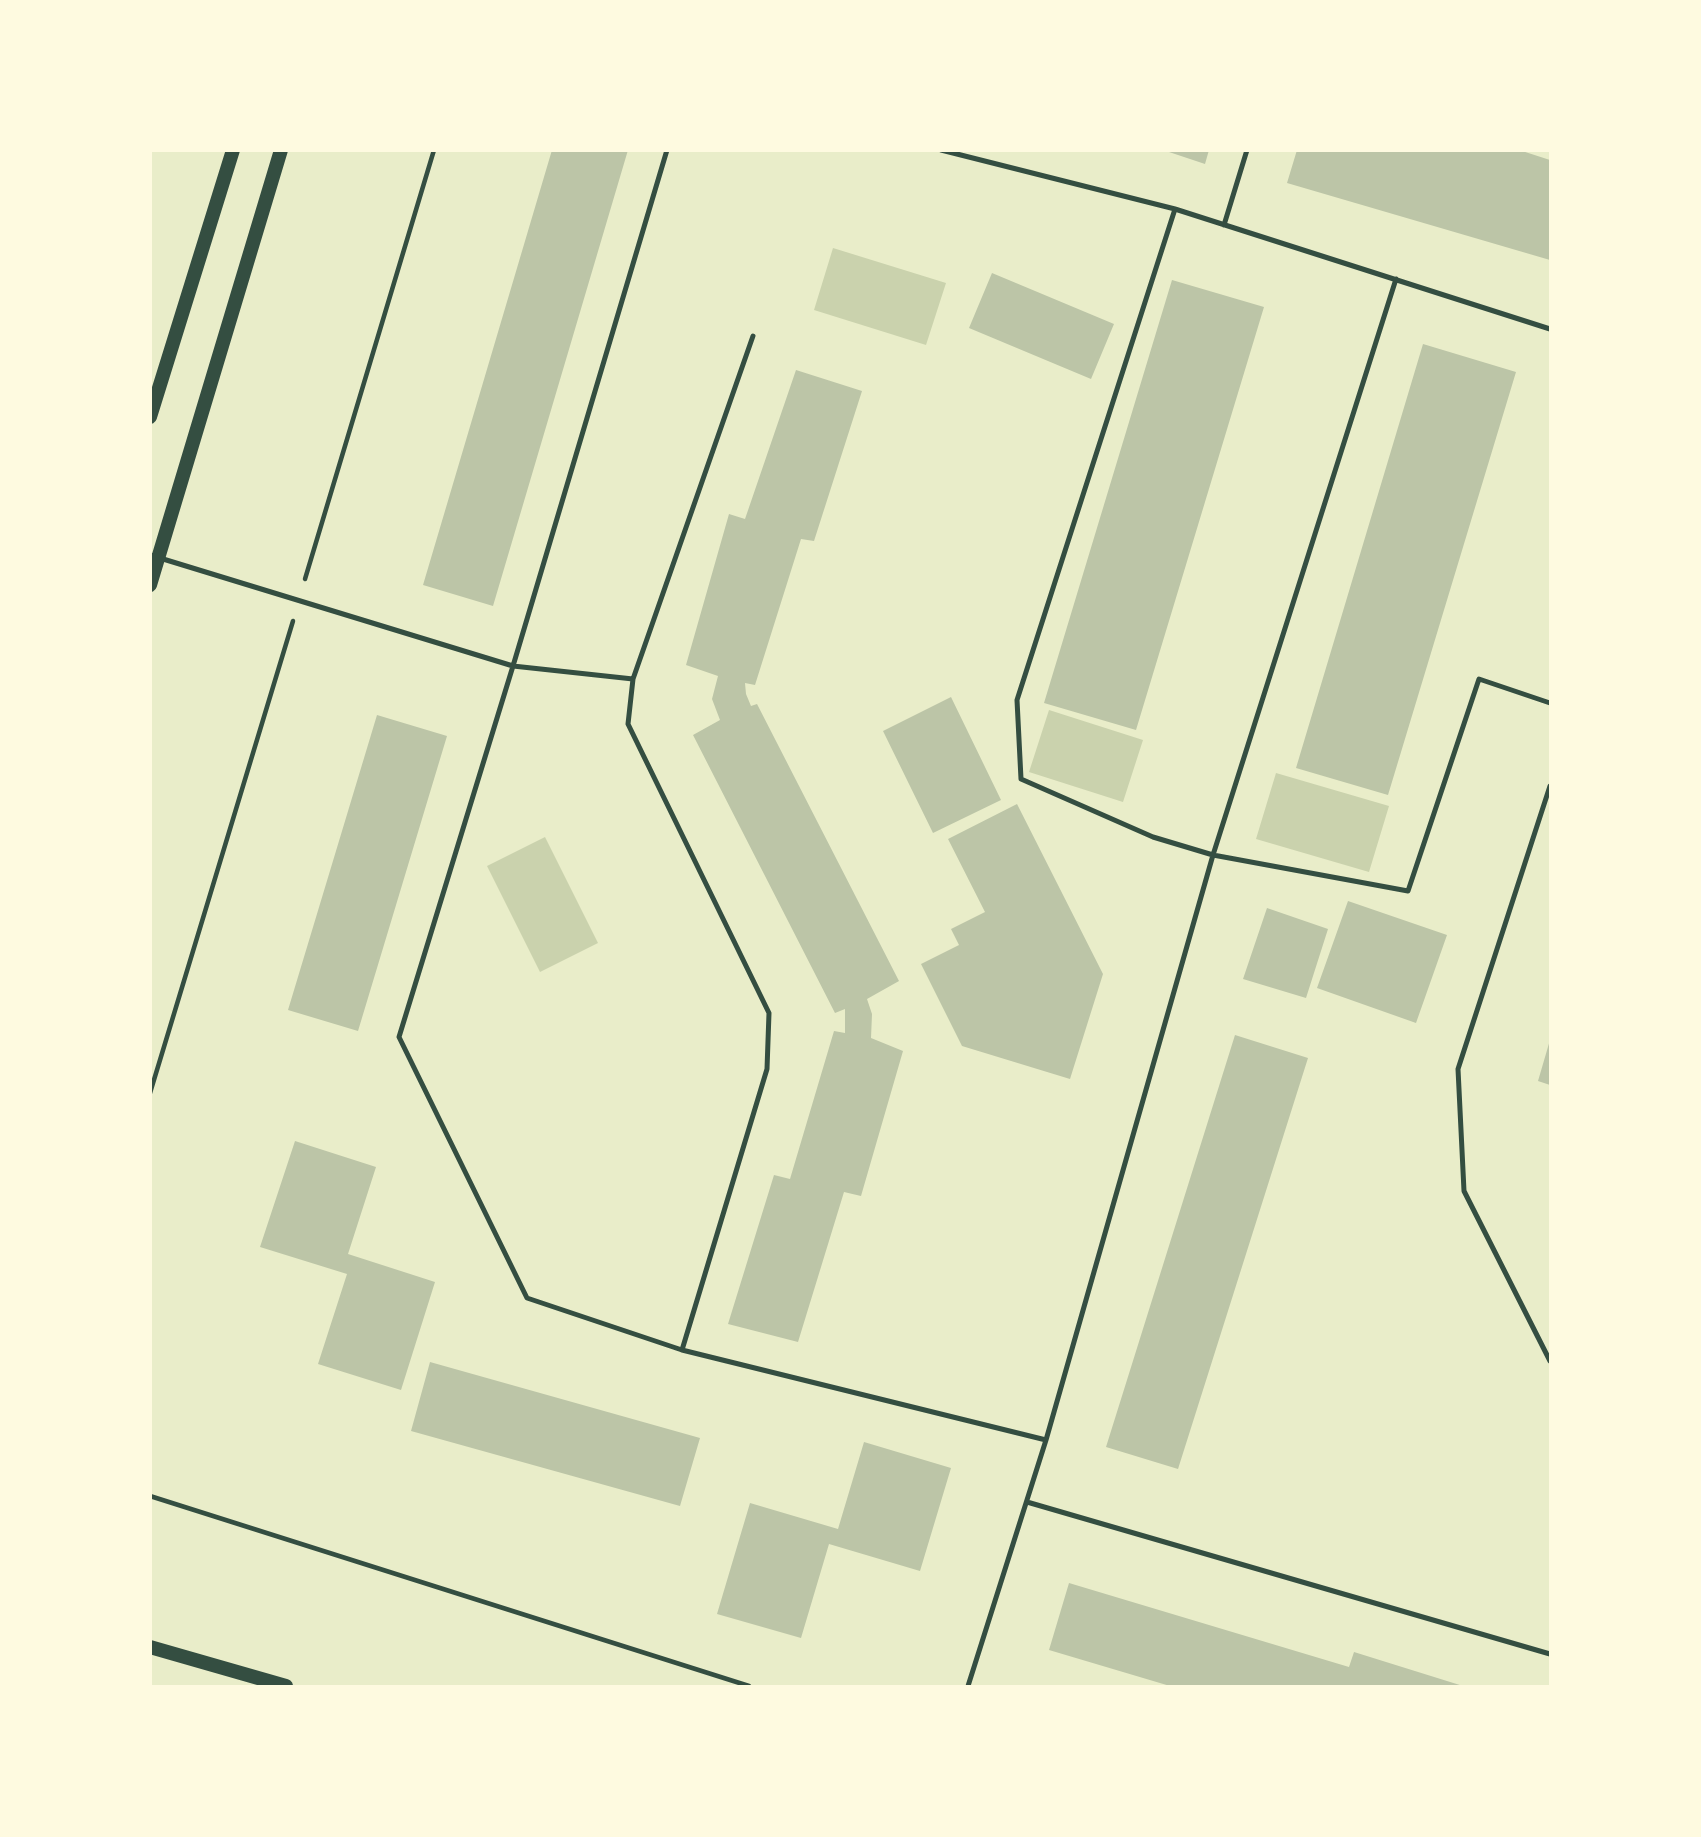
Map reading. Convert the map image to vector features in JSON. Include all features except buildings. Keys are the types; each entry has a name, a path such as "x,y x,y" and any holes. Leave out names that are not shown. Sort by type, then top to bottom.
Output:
{"main road":[{"path":"150,417 233,150"},
{"path":"150,585 155,557 281,150"},
{"path":"150,1647 286,1686"}],"lane":[{"path":"667,150 399,1037 527,1298 682,1350 1046,1440"},
{"path":"941,150 1175,209 1550,329"},
{"path":"1224,225 1247,150"},
{"path":"1175,209 1017,700 1021,779 1153,837 1213,855 1408,891 1479,679 1550,703"},
{"path":"968,1686 1046,1440 1213,855 1396,279"},
{"path":"682,1350 767,1069 769,1013 628,724 634,680 753,336"},
{"path":"155,557 513,666 634,680"},
{"path":"1550,786 1458,1069 1464,1191 1550,1361"},
{"path":"1027,1502 1550,1654"}],"path":[{"path":"150,1496 749,1686"}],"green space":[{"path":"833,248 946,283 926,345 814,310"},
{"path":"1049,710 1143,740 1123,802 1029,772"},
{"path":"1276,773 1389,806 1369,872 1256,839"},
{"path":"545,837 598,943 540,972 487,866"}]}
